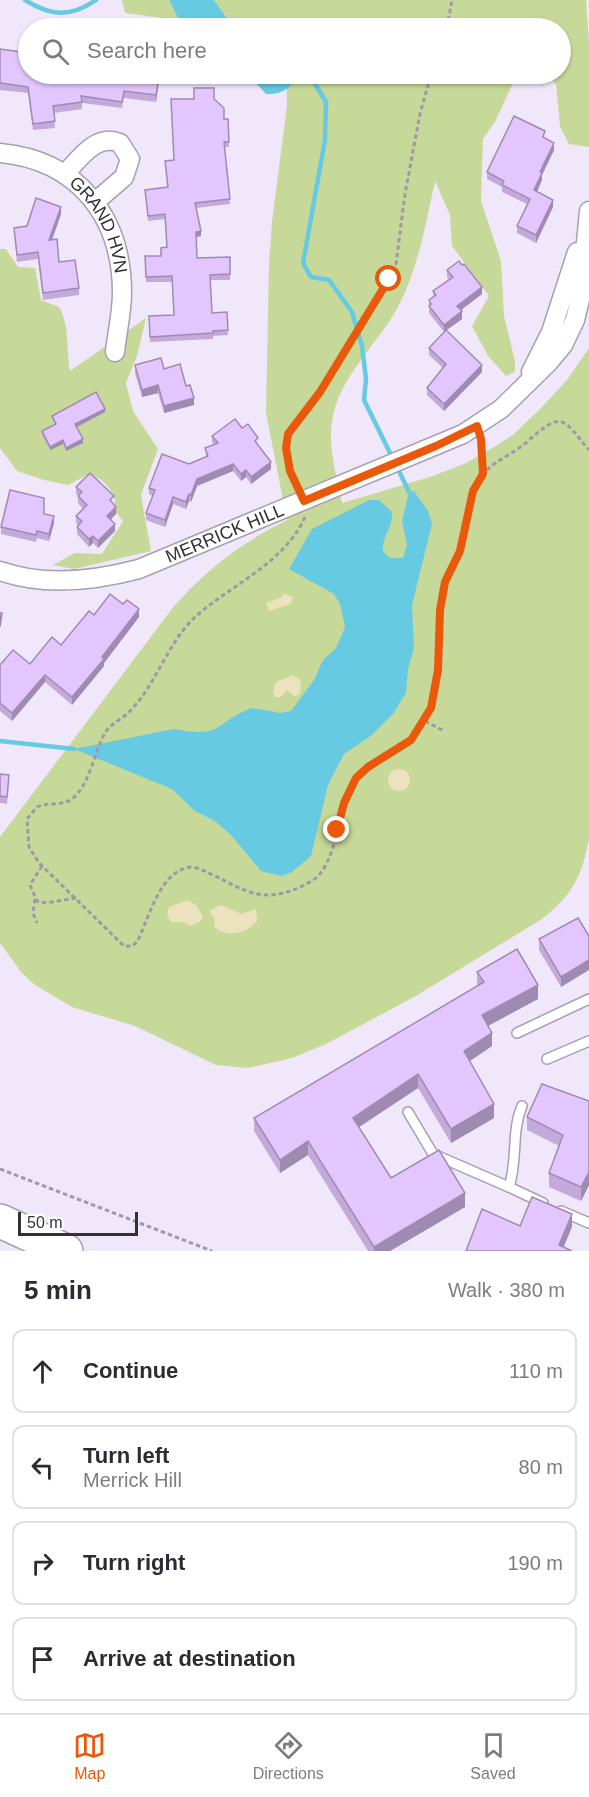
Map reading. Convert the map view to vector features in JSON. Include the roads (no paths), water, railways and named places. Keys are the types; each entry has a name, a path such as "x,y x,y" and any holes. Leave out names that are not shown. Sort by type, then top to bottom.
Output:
{"highway":[{"path":"0,1221 66,1251"},
{"path":"0,1236 50,1251"}],"street":[{"path":"65,174 96,144 108,140 120,142 130,159 128,170 95,202"},
{"name":"GRAND HVN","path":"0,153 30,157 65,174 95,202 112,232 121,270 122,295 115,352"},
{"name":"MERRICK HILL","path":"0,571 27,577 59,580 101,579 139,569 375,472 477,426 501,409 526,381 551,332 587,220"}],"lane":[{"path":"517,1033 589,999"},
{"path":"548,1059 589,1041"},
{"path":"509,1187 515,1168 515,1130 522,1106"},
{"path":"408,1112 424,1144 433,1154 589,1223"}],"water":[{"path":"169,0 214,0 228,18 178,18"},
{"path":"257,84 293,84 277,93 266,94"},
{"path":"414,491 428,511 432,524 412,605 414,648 408,669 406,693 393,714 372,735 344,754 328,785 311,856 292,872 282,876 261,871 231,835 215,821 195,811 172,789 74,749 174,729 190,732 211,730 252,708 280,713 291,711 314,680 323,660 336,648 345,627 340,604 334,594 289,569 312,529 369,500 379,500 392,512 383,551 390,558 403,558 407,545 402,521 409,492"}],"waterway":[{"path":"25,0 43,9 60,13 78,10 96,0"},
{"path":"315,84 326,102 325,140 303,263 311,277 329,280 352,312 362,346 366,379 364,400 392,457"},
{"path":"397,467 409,492"},
{"path":"0,741 74,749"}]}
